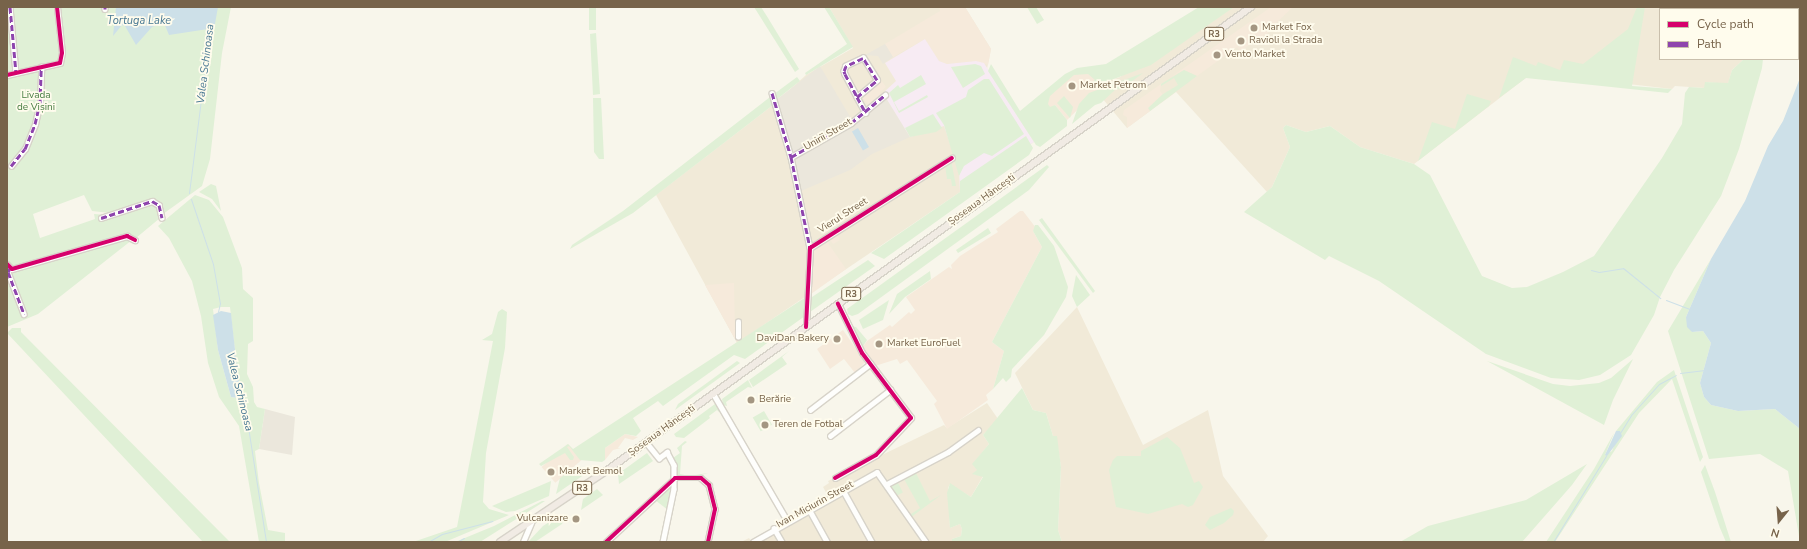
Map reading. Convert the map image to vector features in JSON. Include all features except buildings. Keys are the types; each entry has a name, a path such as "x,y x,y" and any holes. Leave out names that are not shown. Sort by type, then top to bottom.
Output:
{"highway":[{"name":"Șoseaua Hâncești","path":"500,542 531,523 646,442 1251,7"}],"street":[{"path":"10,7 16,73"},
{"path":"7,75 60,63 62,53 57,7"},
{"path":"857,97 877,80 863,58 844,68 857,97 866,113"},
{"path":"11,166 25,149 36,124 40,103 41,68"},
{"name":"Vierul Street","path":"772,93 791,157 810,248 806,327"},
{"name":"Unirii Street","path":"791,157 866,113 885,95"},
{"name":"Vierul Street","path":"810,248 952,158"},
{"path":"101,218 150,201 159,205 162,218"},
{"path":"24,314 8,272 9,266 127,236 135,240"},
{"path":"835,478 876,455 911,416 870,364 857,343 838,304"},
{"path":"738,322 738,337"},
{"path":"810,410 870,364"},
{"path":"830,436 890,390"},
{"path":"713,394 787,520"},
{"path":"926,542 898,504 887,484 948,452 978,430"},
{"path":"646,442 659,458 667,452 674,462 675,478 663,542"},
{"name":"Ivan Miciurin Street","path":"753,542 787,520 879,472 887,484"},
{"path":"606,542 675,478 701,478 709,485 715,509 708,542"},
{"path":"843,490 872,542"},
{"path":"809,509 827,542"},
{"path":"523,542 531,523"},
{"path":"774,528 782,542"}],"shaded area":[{"path":"829,7 965,7 991,49 987,69 1034,142 737,343 656,195 773,105 806,75 853,48"},
{"path":"939,7 965,7 991,49 988,65 976,61 947,64 939,61 925,39 893,57 885,44 940,11"},
{"path":"1219,7 1764,7 1659,8 1659,60 1743,60 1732,70 1728,84 1705,82 1705,88 1675,86 1672,89 1532,73 1414,164 1360,147 1330,126 1306,132 1286,125 1283,128 1290,147 1272,187 1267,192 1176,92 1127,128 1097,92 1106,82 1120,77"},
{"path":"1271,7 1293,7 1275,24 1277,27 1240,51 1237,47 1197,76 1184,70 1171,77"},
{"path":"925,39 939,61 947,64 976,61 984,63 1034,142 960,192 959,170 944,126 910,137 883,93 896,81 885,63"},
{"path":"885,44 893,57 883,64 878,56 865,55"},
{"path":"820,66 852,120 791,154 776,100"},
{"path":"1094,69 1106,82 1067,120 1055,105 1048,109 1040,99 1079,71"},
{"path":"881,80 886,87 880,92 882,95 870,107 862,97"},
{"path":"1161,84 1160,91 1164,96 1149,108 1150,111 1127,128 1127,117 1123,115 1124,110"},
{"path":"886,97 910,137 872,154 850,170 801,191 793,158 837,134"},
{"path":"1020,211 1023,211 1036,228 1033,231 1042,247 992,342 1004,351 993,389 986,395 988,400 947,429 934,404 937,401 907,360 900,364 897,359 875,366 862,348 867,341 890,325 892,327 909,312 911,314 915,310 906,297 949,267 952,269 951,265 960,256 998,232 996,229"},
{"path":"836,233 840,240 833,244 831,241 828,243 846,269 811,294 813,250"},
{"path":"734,283 735,334 735,339 705,285"},
{"path":"1077,307 1143,445 1208,410 1223,476 1268,536 1263,542 1062,542 1058,530 1061,467 1056,436 1053,436 1046,413 1033,410 1015,373"},
{"path":"843,330 865,362 855,373 844,359 830,369 817,349"},
{"path":"987,403 998,419 983,435 989,444 973,464 978,470 973,474 983,476 971,497 950,484 948,488 950,528 960,524 962,529 961,536 952,539 952,542 741,542 749,538 751,541 822,499 822,497 828,496 823,487 829,483 828,481 944,425 947,428"},
{"path":"265,409 295,417 292,455 259,449"},
{"path":"625,434 638,437 633,440 625,438 618,448 621,448 613,450 605,460 605,448"},
{"path":"568,444 582,460 555,483 542,467"}],"green space":[{"name":"Livada de Vișini","path":"7,7 231,7 222,53 210,159 202,186 163,214 160,205 150,199 110,213 92,211 84,195 33,214 40,238 95,219 94,214 107,215 150,203 157,206 160,218 136,238 132,236 132,240 38,314 7,327"},
{"path":"589,7 596,7 596,30 589,30"},
{"path":"754,7 761,7 768,18 799,69 795,72"},
{"path":"824,7 829,7 853,47 806,75 805,73 847,44"},
{"path":"1027,7 1036,7 1044,20 1037,24"},
{"path":"1199,7 1234,7 1151,65 1098,85 1092,82 1095,80 1088,74 1074,75 1050,96 1048,104 1050,107 1055,105 1067,120 1067,126 1040,147 1036,145 988,71 991,64 1020,111 1065,74 1077,68 1106,64"},
{"path":"1637,7 1645,7 1632,86 1672,89 1668,93 1526,78 1499,98 1513,57 1536,66 1538,62 1560,70 1564,60 1583,64 1628,29"},
{"path":"596,33 600,94 593,95 590,34"},
{"path":"1743,60 1763,60 1762,68 1739,149 1721,196 1674,270 1660,297 1654,315 1631,355 1600,375 1579,380 1551,378 1486,354 1379,281 1329,256 1325,260 1244,212 1272,187 1290,147 1283,128 1286,125 1306,132 1330,126 1360,147 1414,164 1430,175 1482,276 1512,288 1527,287 1563,272 1594,256 1662,158 1682,124 1685,93 1689,87 1704,88 1705,82 1728,83 1732,70"},
{"path":"975,64 981,66 985,74 963,88 951,67"},
{"path":"1184,70 1197,76 1150,111 1148,108 1163,94 1178,85 1174,78 1161,86 1161,84"},
{"path":"1143,73 1123,88 1116,89 1101,103 1095,105 1072,124 1079,104 1089,93"},
{"path":"921,75 926,84 894,102 899,111 927,95 928,97 899,113 889,93 898,85 900,88"},
{"path":"797,77 800,81 776,100 774,94"},
{"path":"984,79 989,79 1024,134 992,156 984,153 964,166 959,176 944,125 936,113 966,97 968,90"},
{"path":"1467,94 1491,101 1489,106 1418,161 1432,122 1455,129"},
{"path":"1064,96 1073,107 1070,118 1057,103"},
{"path":"770,97 773,105 633,213 570,249 572,245 623,211"},
{"path":"593,98 601,98 604,159 599,159 594,152"},
{"path":"933,114 942,128 936,132 910,137 905,128"},
{"path":"1026,136 1033,148 1029,155 884,259 871,253 960,192 960,181"},
{"path":"951,160 956,186 952,186 951,179 947,179 945,165"},
{"path":"1047,165 1049,167 1029,190 858,314 852,316 848,314 847,309"},
{"path":"211,184 216,186 221,211 212,199 199,192"},
{"path":"195,195 209,200 223,217 242,268 243,289 253,298 253,341 248,344 247,374 253,387 254,402 257,407 265,409 259,449 255,451 259,483 268,530 285,533 285,542 259,542 239,426 219,397 208,363 201,316 192,281 169,238 158,226","holes":["230,307 238,377 244,399 231,397 218,350 213,309"]},
{"path":"1042,218 1095,291 1093,293 1039,220"},
{"path":"1035,225 1038,225 1054,246 1068,287 1066,297 1044,335 1012,369 1011,377 1006,382 1003,378 993,389 1004,351 992,342 1042,247 1033,231"},
{"path":"988,228 991,233 958,253 956,250"},
{"path":"1711,259 1686,317 1692,332 1703,331 1711,343 1700,383 1704,397 1711,405 1738,411 1775,409 1800,429 1800,542 1788,471 1760,454 1709,459 1668,331"},
{"path":"868,260 875,266 810,312 809,300 812,297"},
{"path":"930,271 931,279 905,297 889,314 897,294"},
{"path":"1076,275 1090,295 1077,307 1072,296"},
{"path":"806,297 805,316 745,359 734,355 663,406 658,401 633,418 641,431 636,436 625,434 605,448 605,460 602,462 580,460 569,446 567,447 574,457 573,460 570,460 565,453 541,466 539,464 568,444 573,449"},
{"path":"889,300 883,320 863,329 859,320"},
{"path":"502,309 507,312 505,348 486,453 483,502 489,509 509,515 445,542 413,542 457,527 493,341 482,340 492,334 498,312"},
{"path":"851,326 856,327 867,340 862,348"},
{"path":"12,328 21,328 21,332 230,542 203,542 7,333"},
{"path":"789,351 782,357 787,364 753,387 749,380"},
{"path":"1633,359 1613,400 1604,425 1487,361 1553,384 1570,386 1599,383 1611,378"},
{"path":"737,361 740,363 675,410 678,404"},
{"path":"1674,370 1703,457 1700,462 1672,379 1639,413 1555,542 1546,542 1594,469 1614,433 1605,455 1612,451 1620,431 1616,431 1657,382"},
{"path":"748,380 752,388 748,387 726,402 727,406 723,405 722,399"},
{"path":"1022,388 1033,410 1046,413 1053,436 1057,436 1061,467 1058,530 1062,542 952,542 952,539 961,536 962,529 960,524 950,528 947,493 950,483 971,497 983,477 972,474 977,470 972,464 989,444 983,435"},
{"path":"715,404 721,410 719,412 717,410 709,416 710,418 684,438 676,437 674,434"},
{"path":"764,411 772,425 761,431 753,418"},
{"path":"1167,437 1180,448 1194,483 1199,481 1203,487 1193,505 1188,507 1182,504 1148,514 1116,507 1109,470 1113,460 1117,456 1141,456 1141,451"},
{"path":"685,441 687,442 682,446 680,474 689,476 708,473 694,477 678,475 673,458 680,453 677,448"},
{"path":"647,453 653,461 619,484 618,474"},
{"path":"1587,464 1572,485 1522,542 1400,542 1428,526 1526,500"},
{"path":"1705,465 1731,542 1726,542 1720,528 1701,472"},
{"path":"577,466 591,470 556,494 560,478"},
{"path":"916,473 930,501 941,495 910,518 908,516 920,508 904,479"},
{"path":"551,481 549,496 515,511 506,512 492,506"},
{"path":"897,481 903,493 896,496 890,485"},
{"path":"669,488 672,489 668,510 655,500"},
{"path":"597,489 603,495 581,510 583,499"},
{"path":"542,501 545,501 480,542 455,542 494,526"},
{"path":"1231,508 1234,511 1233,515 1224,523 1210,530 1205,525 1210,517"},
{"path":"557,517 563,522 562,524 535,542 528,542 543,526"}],"water":[{"name":"Tortuga Lake","path":"116,7 218,7 211,46 204,45 208,29 169,35 164,23 152,27 136,45 125,26 122,25 113,36"},
{"path":"1800,78 1800,429 1775,409 1738,411 1711,405 1704,397 1700,383 1711,343 1703,331 1692,332 1687,327 1686,317 1711,259 1745,201 1768,146 1783,121"},
{"path":"858,128 869,147 863,151 852,132"},
{"path":"221,311 231,313 238,377 244,399 231,397 218,350 213,315"},
{"path":"1616,431 1620,431 1622,436 1607,456 1605,455"}],"waterway":[{"name":"Valea Schinoasa","path":"189,193 208,45"},
{"name":"Valea Schinoasa","path":"191,199 213,264 220,303 218,312"},
{"path":"1591,270 1599,272 1623,268 1660,298"},
{"path":"1666,300 1690,309"},
{"path":"1680,373 1705,370"},
{"path":"1620,433 1632,414 1659,384 1676,375"},
{"name":"Valea Schinoasa","path":"241,399 246,414 266,542"},
{"path":"1553,542 1606,456"},
{"path":"428,542 442,534 492,521"},
{"path":"457,542 464,538"}],"marked path":[{"path":"10,7 16,73"},
{"path":"857,97 877,80 863,58 846,66 844,71 857,97 866,113"},
{"path":"11,166 25,149 35,124 40,103 41,67"},
{"path":"772,93 791,157 810,248"},
{"path":"791,157 851,123 885,95"},
{"path":"101,218 152,201 159,205 162,218"},
{"path":"10,268 8,272 24,314"}],"cycle path":[{"path":"7,75 60,63 62,53 57,7"},
{"path":"806,327 810,248 952,158"},
{"path":"7,264 12,269 127,236 135,240"},
{"path":"835,478 876,455 911,418 862,353 838,304"},
{"path":"606,542 675,478 701,478 709,485 715,509 708,542"}],"place":[{"name":"Market Fox","path":"1254,28"},
{"name":"Ravioli la Strada","path":"1241,41"},
{"name":"Vento Market","path":"1217,55"},
{"name":"Market Petrom","path":"1072,86"},
{"name":"DaviDan Bakery","path":"837,339"},
{"name":"Market EuroFuel","path":"879,344"},
{"name":"Berărie","path":"751,400"},
{"name":"Teren de Fotbal","path":"765,425"},
{"name":"Market Bemol","path":"551,472"},
{"name":"Vulcanizare","path":"576,519"}]}
